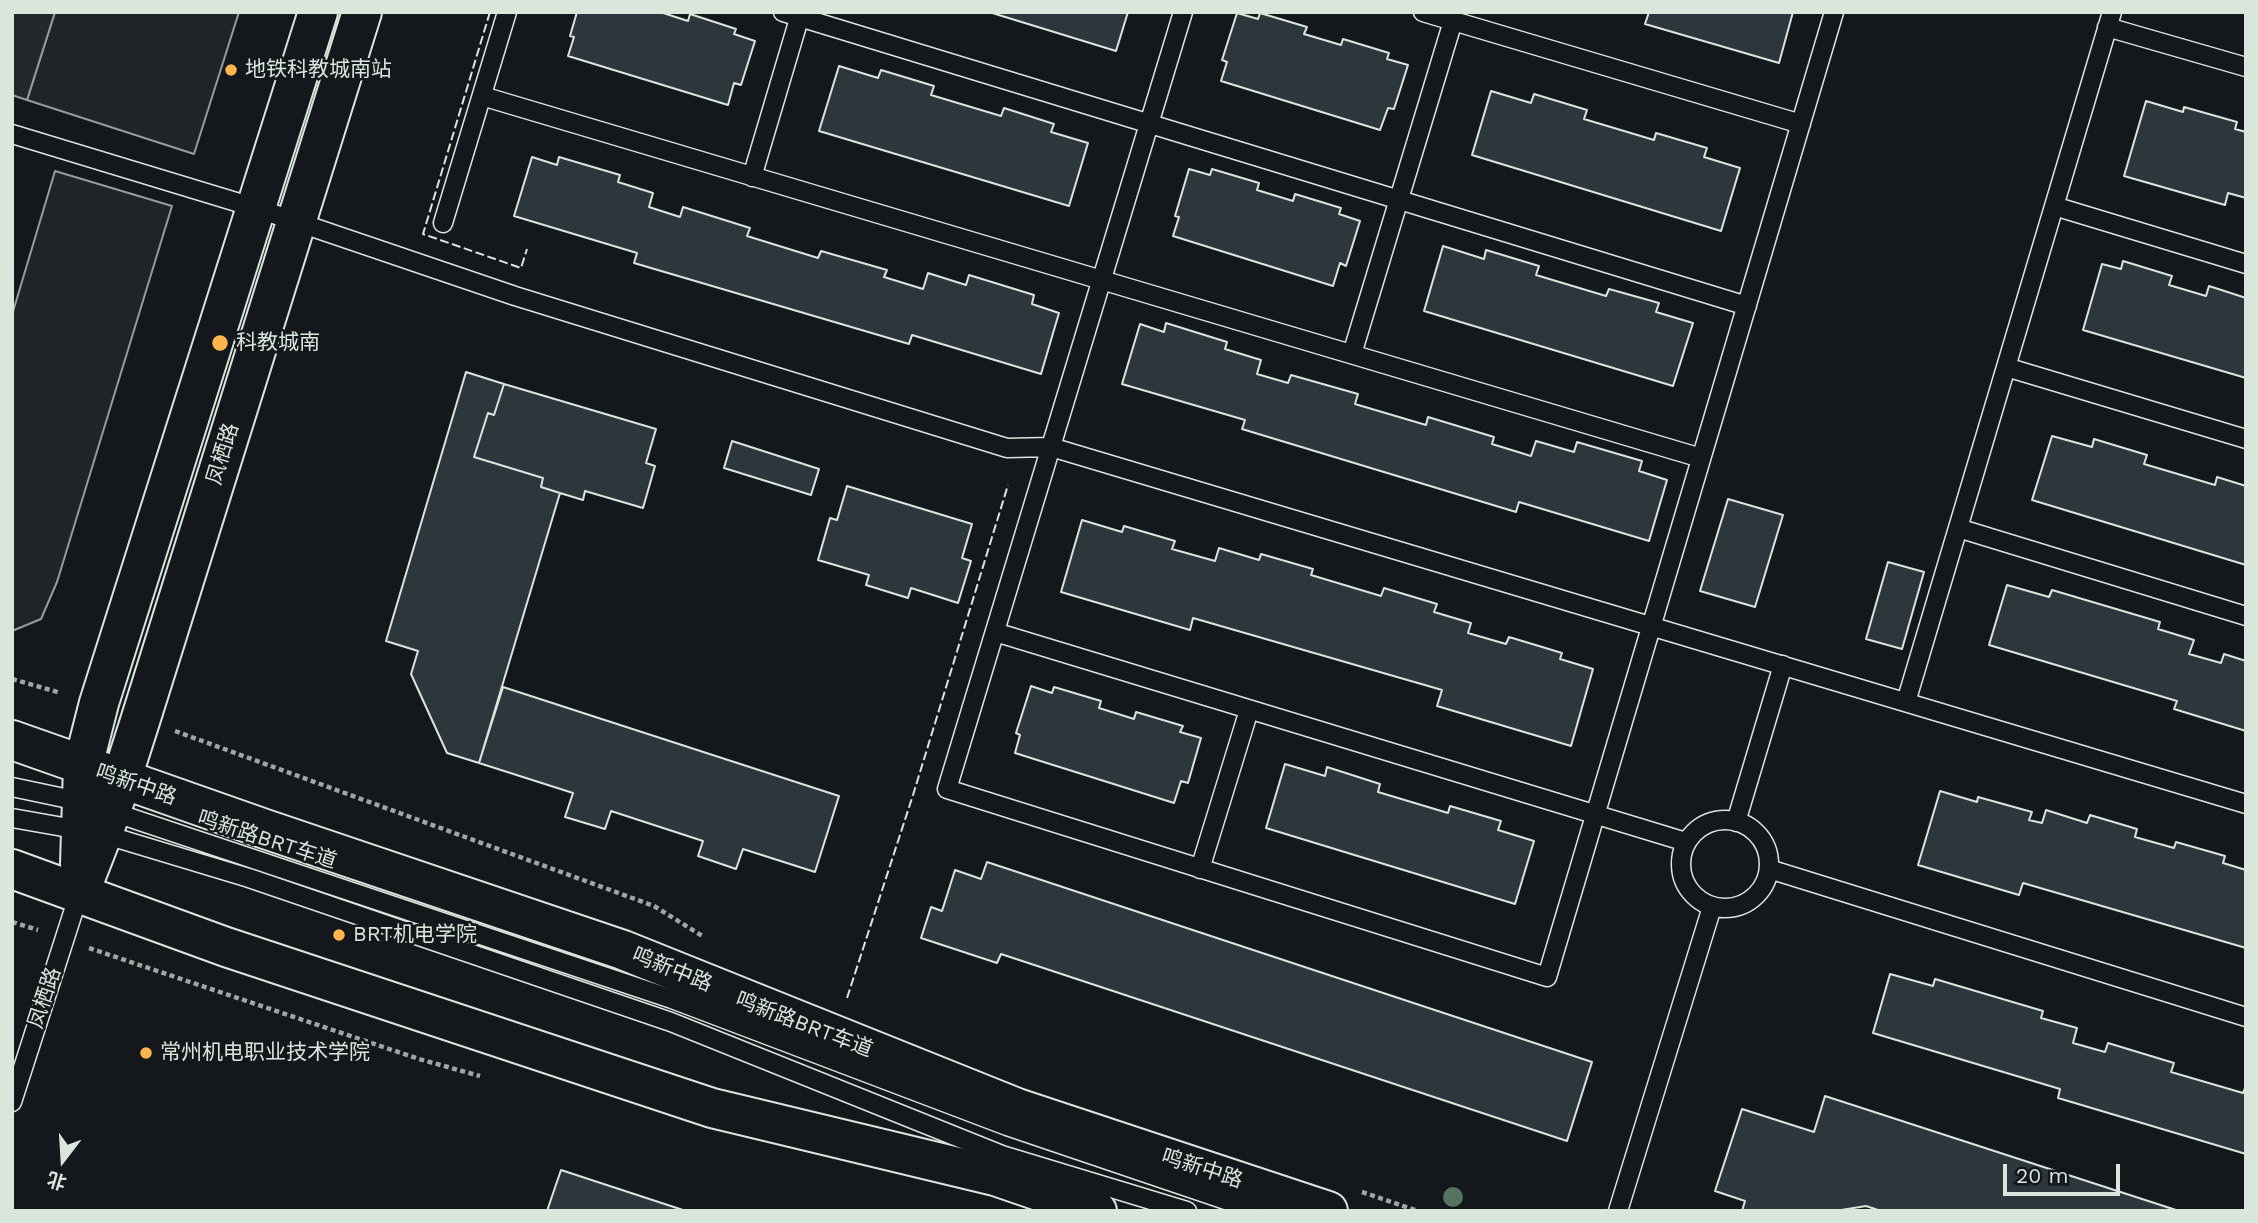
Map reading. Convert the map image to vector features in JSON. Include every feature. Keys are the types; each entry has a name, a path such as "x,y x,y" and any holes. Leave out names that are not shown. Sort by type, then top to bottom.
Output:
{"main road":[{"name":"凤栖路","path":"97,804 99,703 318,12"},
{"name":"凤栖路","path":"79,894 97,804 296,222 362,12"},
{"name":"鸣新中路","path":"12,740 97,804 623,950 1017,1108 1328,1211"},
{"path":"12,869 226,947 712,1108 995,1176 1097,1211"}],"lane":[{"path":"443,223 508,12"},
{"path":"1184,12 947,789 1546,977 1834,12"},
{"path":"1423,12 1801,124"},
{"path":"751,177 795,14 1747,306"},
{"path":"1906,702 2110,20 2246,67"},
{"path":"1352,354 1453,21"},
{"path":"482,96 1701,458"},
{"path":"12,134 256,208 515,296 1007,448 1051,447 2246,804"},
{"path":"2054,206 2246,264"},
{"path":"2006,367 2246,439"},
{"path":"1958,528 2246,616"},
{"path":"995,632 1686,842"},
{"path":"1736,822 1783,665"},
{"path":"1200,869 1249,710"},
{"name":"鸣新路BRT车道","path":"12,787 97,804 672,999 1007,1126 1258,1211"},
{"name":"鸣新路BRT车道","path":"12,818 97,804 248,878 671,1022 1002,1155 1187,1211"},
{"path":"1717,820 1736,822 1745,825 1761,840 1765,846 1769,869 1762,890 1751,900 1737,907 1712,907 1696,899 1687,888 1681,874 1680,860 1686,842 1703,826 1717,820"},
{"path":"1769,869 2246,1017"},
{"name":"凤栖路","path":"12,1102 79,894"},
{"path":"1618,1211 1712,907"}],"shaded area":[{"path":"12,12 55,12 27,100 12,95"},
{"path":"55,12 239,12 194,154 27,100"},
{"path":"55,171 172,206 57,582 41,619 12,631 12,315"}],"building":[{"path":"577,12 660,12 688,21 690,14 736,29 734,34 755,41 741,85 734,83 728,105 568,56"},
{"path":"989,12 1128,12 1116,51"},
{"path":"1649,12 1793,12 1779,63 1645,24"},
{"path":"1237,13 1258,19 1260,13 1307,27 1304,34 1341,45 1343,39 1389,53 1387,59 1408,65 1394,109 1388,108 1380,130 1221,81 1227,62 1222,60"},
{"path":"839,66 878,78 881,70 934,86 931,95 1001,116 1004,108 1054,124 1051,132 1088,143 1069,206 819,131"},
{"path":"1491,91 1531,103 1534,94 1587,110 1584,119 1654,140 1656,133 1707,148 1704,157 1740,168 1721,231 1472,155"},
{"path":"2146,101 2183,112 2184,107 2237,122 2235,129 2246,132 2246,198 2228,193 2225,205 2124,176"},
{"path":"532,157 557,165 559,157 620,175 618,182 653,193 649,207 680,217 683,207 750,228 747,236 818,258 821,251 887,270 884,277 923,289 928,273 966,285 969,275 1034,295 1032,304 1059,313 1041,374 912,335 909,344 634,263 637,253 514,216"},
{"path":"1189,169 1210,175 1212,169 1259,183 1257,190 1293,201 1295,194 1341,208 1339,214 1360,221 1346,266 1340,263 1333,286 1173,236 1179,217 1175,216"},
{"path":"1443,246 1484,259 1486,250 1539,266 1536,275 1606,296 1609,289 1659,303 1656,312 1693,323 1673,386 1424,311"},
{"path":"2123,261 2172,276 2169,285 2206,296 2209,286 2246,298 2246,378 2083,330 2102,264 2121,269"},
{"path":"1166,323 1227,342 1225,349 1261,360 1257,374 1288,383 1291,375 1358,394 1355,404 1426,425 1428,417 1494,437 1492,444 1531,456 1536,441 1574,452 1577,442 1642,461 1639,471 1667,480 1649,541 1519,502 1516,512 1242,429 1245,420 1122,384 1140,324 1164,332"},
{"path":"466,372 504,384 494,415 488,413 474,457 543,478 541,487 560,493 479,763 447,753 411,674 418,651 386,641"},
{"path":"504,384 656,429 646,463 655,466 643,508 585,491 583,500 541,487 543,478 474,457 488,413 494,415"},
{"path":"2052,436 2092,447 2094,439 2147,455 2144,464 2215,485 2217,477 2246,486 2246,565 2032,500"},
{"path":"732,441 819,469 811,495 724,468"},
{"path":"847,486 972,524 962,558 971,561 958,603 911,588 908,598 866,585 869,575 818,560 830,518 837,520"},
{"path":"1728,499 1783,515 1755,607 1700,591"},
{"path":"1082,520 1122,532 1124,526 1175,541 1172,549 1215,561 1219,548 1259,560 1261,554 1313,569 1311,575 1381,596 1384,588 1437,604 1434,612 1471,623 1468,633 1506,644 1509,637 1562,653 1560,659 1593,669 1571,746 1437,706 1442,690 1193,618 1190,630 1061,592"},
{"path":"1888,562 1924,572 1902,649 1866,639"},
{"path":"2007,585 2049,597 2052,590 2160,622 2158,629 2194,640 2189,654 2221,663 2224,654 2246,661 2246,731 2174,709 2177,701 1989,645"},
{"path":"1031,686 1052,693 1054,687 1101,701 1099,708 1134,719 1136,712 1183,726 1180,732 1201,738 1188,783 1181,781 1174,803 1015,753 1020,735 1016,733"},
{"path":"503,687 839,796 815,872 743,849 736,869 698,856 703,841 611,811 605,829 565,817 573,793 479,763"},
{"path":"1285,764 1325,776 1327,767 1380,784 1378,792 1448,813 1450,806 1501,821 1498,830 1534,841 1515,904 1266,828"},
{"path":"1940,791 1977,802 1978,797 2032,812 2029,820 2042,823 2046,810 2087,823 2090,815 2137,829 2135,837 2174,848 2176,842 2225,856 2223,863 2246,870 2246,948 2023,883 2019,895 1918,865"},
{"path":"987,862 1592,1062 1567,1141 1001,954 997,963 921,938 931,907 942,911 955,870 981,879"},
{"path":"1890,974 1933,986 1935,979 2043,1011 2041,1018 2077,1028 2073,1043 2105,1052 2108,1043 2174,1063 2171,1072 2243,1093 2246,1086 2246,1154 2058,1098 2060,1089 1873,1033"},
{"path":"1825,1096 2179,1211 1881,1211 1866,1206 1835,1211 1742,1211 1745,1201 1715,1191 1742,1109 1814,1132"},
{"path":"561,1170 686,1211 547,1211"}],"fence":[{"path":"490,12 423,234 521,268 527,249"},
{"path":"847,998 913,795 1008,485"}],"place":[{"name":"地铁科教城南站","path":"231,70"},
{"name":"科教城南","path":"220,343"},
{"name":"BRT机电学院","path":"339,935"},
{"name":"常州机电职业技术学院","path":"146,1053"}]}
